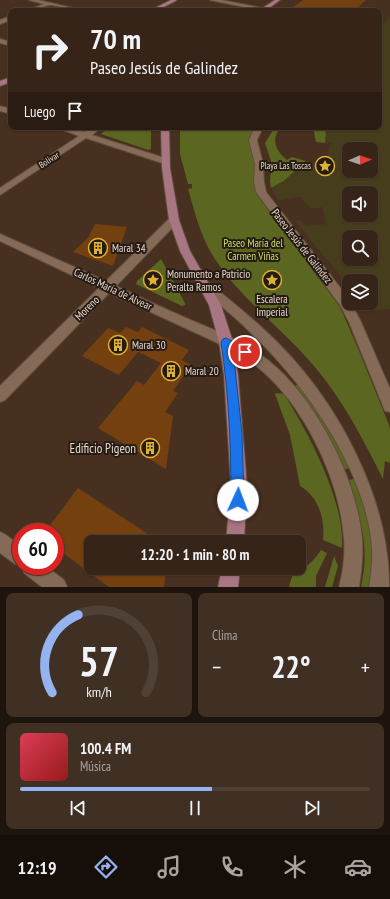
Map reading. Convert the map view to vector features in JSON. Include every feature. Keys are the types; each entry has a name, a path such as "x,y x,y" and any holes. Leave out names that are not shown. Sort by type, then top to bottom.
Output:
{"main road":[{"path":"158,8 175,0"},
{"path":"265,8 278,0"},
{"path":"165,130 166,161 174,220 185,251 215,305 226,342 231,375 239,486 236,535"},
{"path":"228,587 230,575"}],"street":[{"path":"30,0 68,8"},
{"path":"38,8 59,0"},
{"path":"212,0 252,8"},
{"path":"68,130 166,161"},
{"name":"Bolívar","path":"0,192 94,130"},
{"name":"Paseo Jesús de Galindez","path":"258,130 253,140 260,164 259,182 261,192 345,303 355,322 390,406"},
{"name":"Moreno","path":"0,396 174,220"},
{"name":"Carlos María de Alvear","path":"0,237 226,342"},
{"path":"205,286 257,330 308,385 329,414 346,443 370,501 381,544 383,559"},
{"path":"226,342 264,364 276,376 303,409 323,441 347,500 352,520 354,559 349,587"},
{"path":"379,587 383,559 390,537"},
{"path":"0,541 12,551"},
{"path":"42,575 57,587"}],"green space":[{"path":"106,130 151,130 151,149 148,150 101,134"},
{"name":"Paseo María del Carmen Viñas","path":"180,130 254,130 249,140 256,164 254,186 257,195 340,307 389,425 390,463 385,461 383,479 352,420 334,392 302,352 225,274 210,251 199,225 188,189 192,188 192,184 188,184 180,154"},
{"path":"273,130 279,130 275,140 277,149 280,153 287,160 292,157 306,161 284,181 271,188 271,161 265,143"},
{"path":"314,130 325,130 325,143 316,142"},
{"path":"161,259 185,305 182,306 136,284 137,281"},
{"path":"299,385 328,425 350,468 343,470 294,387"},
{"path":"275,394 284,394 304,428 324,468 338,510 342,548 323,540 323,524 319,509 312,496 300,486 290,435"},
{"path":"354,479 366,513 374,556 370,587 361,587 365,558 363,533 347,480"},
{"path":"321,550 327,553 316,576 316,587 289,587 292,575 306,575 306,566"},
{"path":"334,556 338,566 332,587 325,587"}],"sand":[{"name":"Playa Las Toscas","path":"390,17 390,309 370,311 369,310 378,310 378,274 342,274 342,278 295,221 301,220 306,226 326,224 322,207 311,209 301,197 279,201 271,188 284,181 306,161 321,163 324,161 331,143 325,143 325,130 382,130 382,25"}],"building":[{"path":"303,0 366,0 357,8 292,8"},
{"name":"Maral 34","path":"95,224 127,227 113,266 73,252 88,238"},
{"path":"126,327 138,332 142,327 189,350 182,360 191,365 173,391 178,393 165,412 173,416 166,469 98,428 137,381 144,385 161,363 138,352 119,375 82,356 108,328 120,333"},
{"path":"78,488 149,535 84,535 84,568 64,554 64,523 52,523"},
{"path":"93,575 165,575 164,587 109,587"}],"place":[{"name":"Playa Las Toscas","path":"325,166"},
{"name":"Maral 34","path":"98,248"},
{"name":"Monumento a Patricio Peralta Ramos","path":"153,280"},
{"name":"Escalera Imperial","path":"272,280"},
{"name":"Maral 30","path":"118,345"},
{"name":"Maral 20","path":"171,371"},
{"name":"Edificio Pigeon","path":"150,448"}],"route":[{"path":"238,500 239,486 236,433 231,375 226,342 245,352"}]}
